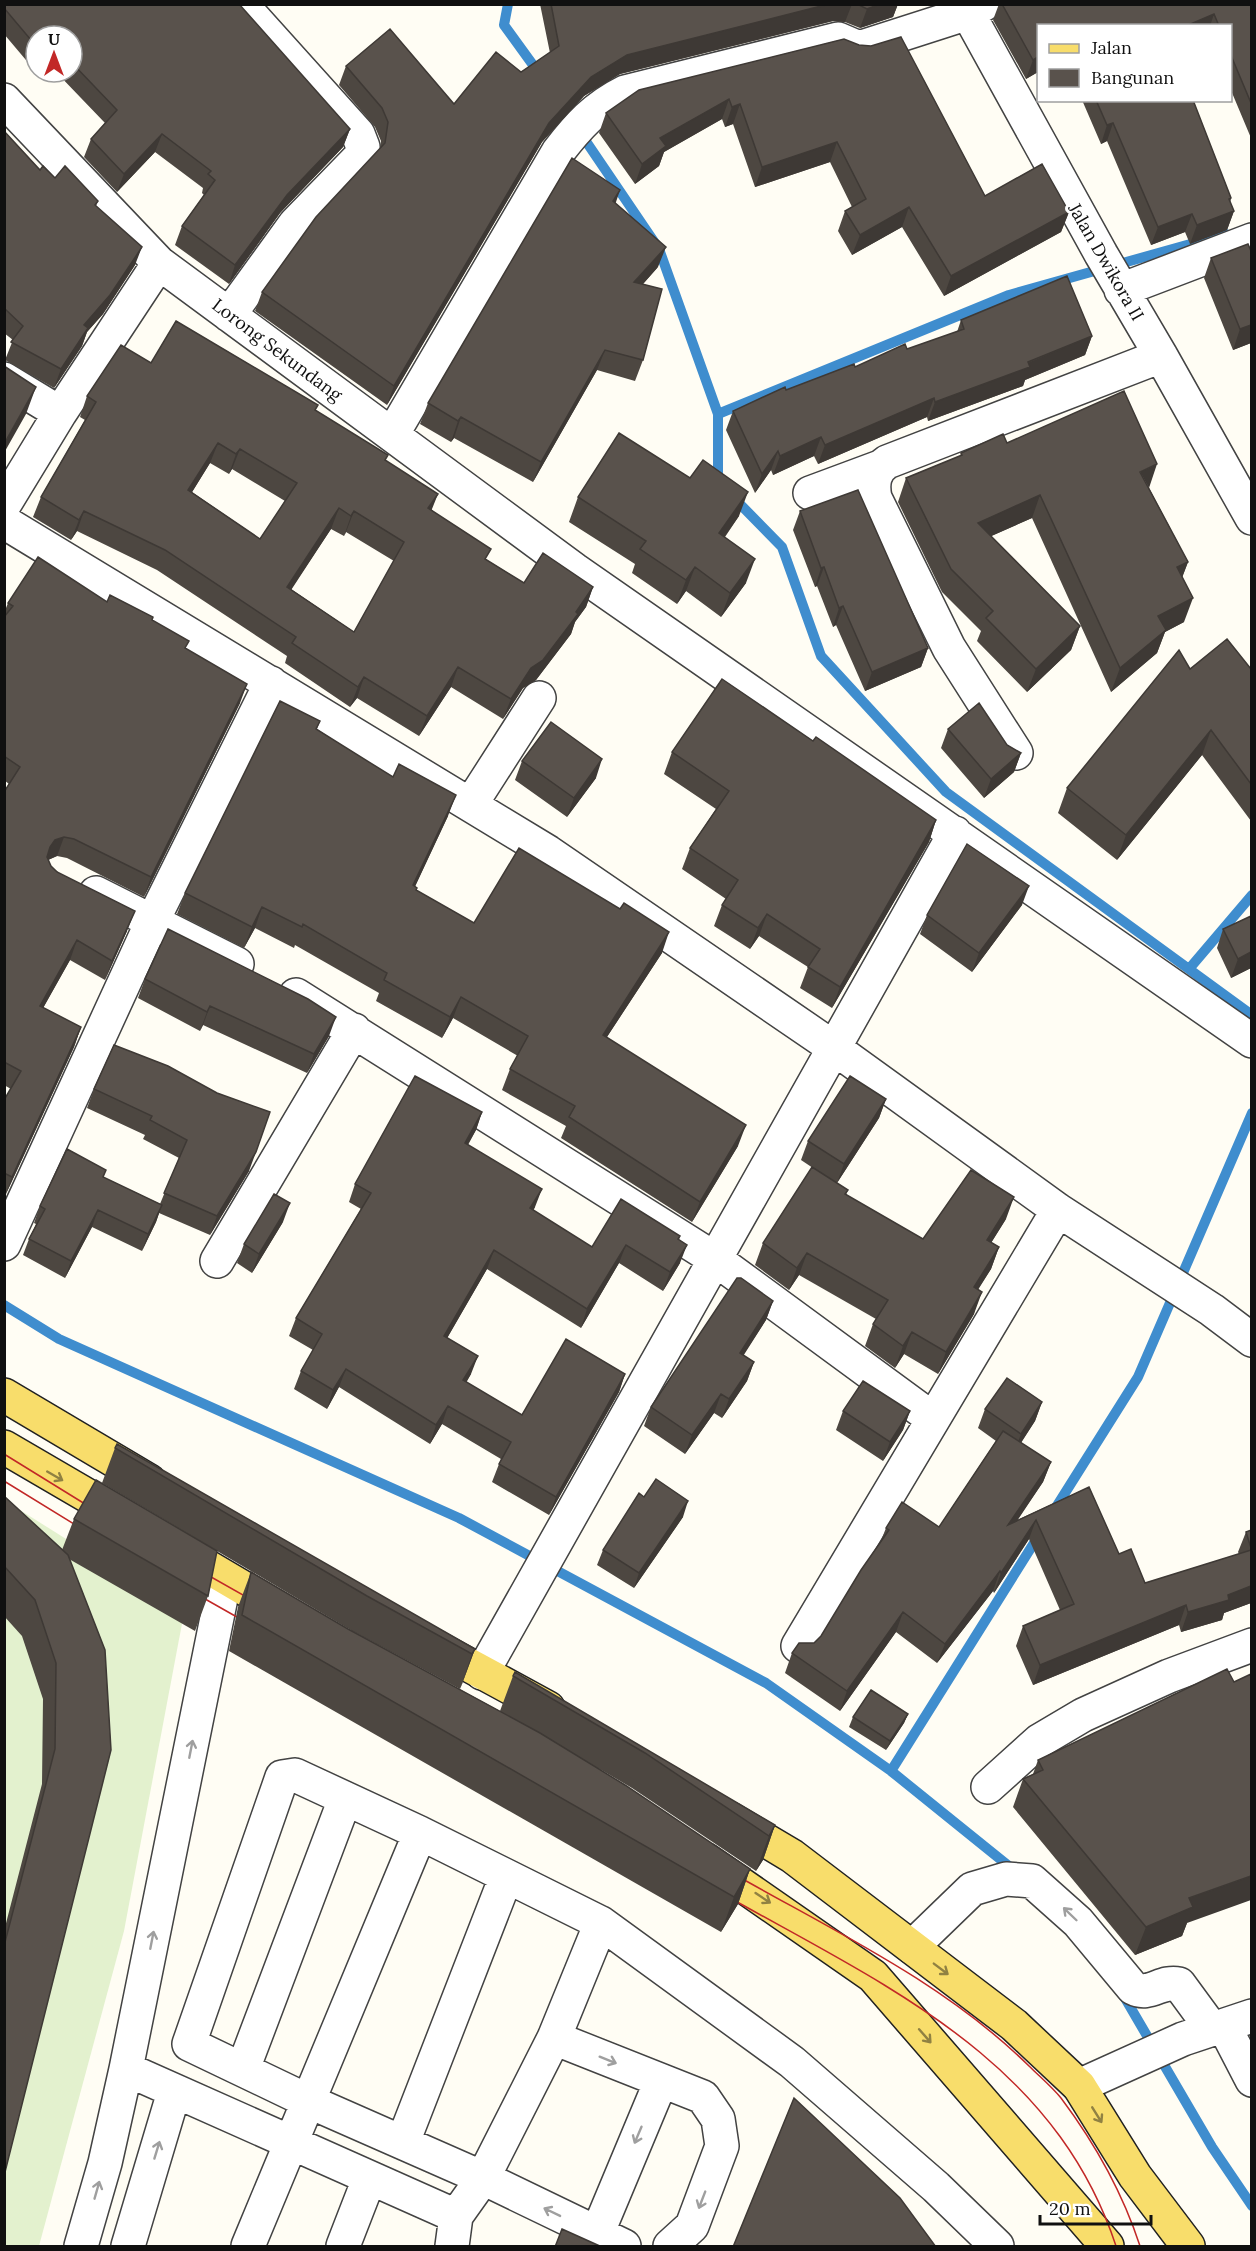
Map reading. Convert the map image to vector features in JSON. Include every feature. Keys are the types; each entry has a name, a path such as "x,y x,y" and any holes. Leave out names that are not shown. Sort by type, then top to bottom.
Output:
{"main road":[{"path":"4,1395 171,1494"},
{"path":"4,1447 305,1624"},
{"path":"402,1628 572,1720"},
{"path":"701,1802 792,1856 1014,2025 1079,2086 1135,2176 1188,2247"},
{"path":"682,1844 873,1976 1107,2247"}],"street":[{"path":"230,315 295,224 360,157 363,147 358,134 241,4"},
{"path":"392,435 558,152 583,120 625,92 838,39 859,48 972,7"},
{"name":"Jalan Dwikora II","path":"972,7 1112,273 1242,487 1251,518"},
{"name":"Lorong Sekundang","path":"4,100 159,263 575,570 1251,1041"},
{"path":"1112,273 1251,240"},
{"path":"4,505 60,413 159,263"},
{"path":"810,493 1161,356"},
{"path":"4,379 60,413"},
{"path":"880,467 873,482 875,498 949,648 1016,753"},
{"path":"4,522 548,852 834,1047 1058,1210 1212,1310 1251,1340"},
{"path":"4,1244 153,920 271,683"},
{"path":"471,804 539,698"},
{"path":"482,1673 955,833"},
{"path":"69,880 153,920 310,1002 715,1259 933,1419"},
{"path":"217,1261 354,1030"},
{"path":"798,1646 1058,1210"},
{"path":"81,2247 105,2163 126,2070 225,1578"},
{"path":"988,1787 1039,1741 1083,1715 1169,1676 1251,1645"},
{"path":"661,2081 610,2240 483,2178 308,2101 189,2044 278,1782 282,1777 295,1774 601,1923 792,2062 936,2187 998,2247"},
{"path":"243,2070 345,1798"},
{"path":"248,2247 420,1833"},
{"path":"403,2142 506,1877"},
{"path":"912,1947 972,1889 1006,1879 1032,1881 1062,1906 1110,1957 1133,1988 1141,1992 1152,1990 1169,1982 1179,1984 1218,2027 1251,2080"},
{"path":"126,2070 291,2142 369,2179 454,2231 554,2038 601,1923"},
{"path":"1079,2086 1218,2027"},
{"path":"554,2038 704,2097 718,2119 722,2146 692,2226 670,2247"},
{"path":"128,2247 174,2092"},
{"path":"343,2247 369,2179"}],"green space":[{"path":"4,1500 184,1613 124,1931 39,2246 4,2246"}],"building":[{"path":"4,4 239,4 350,129 287,195 235,265 182,226 215,180 208,174 211,171 162,134 124,174 91,139 117,110 84,76 84,24 24,24 24,32 4,8"},
{"path":"551,4 829,4 627,55 591,77 549,123 394,386 262,292 316,217 385,143 388,122 382,108 346,66 390,29 454,104 496,52 521,72 559,46"},
{"path":"857,4 880,4 867,9"},
{"path":"1002,4 1251,4 1251,103 1232,58 1232,24 1218,24 1214,14 1191,24 1037,24 1037,58 1033,60"},
{"path":"901,37 985,196 1042,164 1069,212 951,276 909,207 860,235 845,211 866,199 837,142 762,167 740,104 732,107 729,99 660,138 666,146 642,164 606,113 639,90 844,39 859,45 871,46"},
{"path":"1097,102 1194,102 1234,211 1197,225 1192,214 1158,227 1113,123 1107,125"},
{"path":"4,131 40,170 43,166 55,178 65,166 98,201 95,205 142,247 110,295 84,325 88,328 61,369 11,342 23,326 4,308"},
{"path":"572,158 620,190 613,201 666,247 634,282 662,289 643,360 605,350 541,462 461,417 458,421 428,403"},
{"path":"1248,244 1251,251 1251,325 1240,329 1211,258"},
{"path":"1067,276 1092,336 1028,362 1030,367 935,402 934,398 825,445 821,437 780,456 778,451 762,474 733,411 785,387 786,390 854,364 855,367 905,344 907,349 964,329 961,320"},
{"path":"176,321 318,405 315,410 388,455 385,460 438,494 428,508 491,549 485,559 524,583 543,553 593,587 576,612 578,614 543,660 531,668 511,699 458,667 427,716 364,677 358,687 292,643 296,637 165,550 84,511 79,520 41,497 96,402 87,396 121,345 151,363","holes":["218,443 236,454 240,449 297,483 260,539 188,490","339,508 351,516 354,511 404,542 354,632 287,587"]},
{"path":"4,366 36,387 4,444"},
{"path":"1124,391 1157,464 1140,472 1188,562 1177,567 1193,598 1158,616 1166,630 1120,668 1040,495 978,523 1080,626 1036,669 986,618 993,611 951,569 906,478 962,455 961,453 1003,434 1007,443"},
{"path":"619,433 690,478 703,460 748,492 719,533 755,559 730,593 695,567 686,580 640,549 646,541 578,497"},
{"path":"858,490 928,648 872,672 843,606 839,608 824,567 821,568 800,511"},
{"path":"38,557 107,602 110,595 153,617 152,620 189,641 185,648 247,684 151,877 74,839 64,837 55,840 50,847 47,857 57,872 135,911 112,961 77,940 40,1006 81,1027 12,1177 4,1173 4,1100 21,1071 4,1062 4,792 20,767 4,756 4,617 13,606 8,603"},
{"path":"1227,639 1251,669 1251,784 1211,730 1126,835 1067,788 1179,650 1190,669"},
{"path":"722,679 813,741 816,737 936,820 840,987 808,967 820,949 767,914 758,928 722,905 738,880 690,848 729,791 672,752"},
{"path":"280,701 320,721 316,729 393,777 399,764 456,795 413,885 417,888 416,890 474,923 519,848 620,909 624,903 669,932 603,1035 746,1125 700,1202 569,1117 575,1106 510,1069 528,1036 461,997 450,1017 384,980 387,973 303,924 302,927 262,907 252,927 185,893"},
{"path":"979,703 1007,745 1021,753 991,779 948,729"},
{"path":"551,722 602,759 574,798 522,761"},
{"path":"967,844 1029,886 979,953 927,915"},
{"path":"1251,916 1251,952 1238,959 1223,929"},
{"path":"168,929 308,999 336,1017 314,1054 210,1006 207,1012 145,979"},
{"path":"114,1045 168,1066 217,1093 270,1112 256,1152 217,1216 164,1193 187,1140 150,1120 152,1116 94,1089"},
{"path":"415,1076 482,1112 465,1143 542,1189 530,1208 592,1247 621,1199 680,1236 678,1239 687,1245 670,1272 626,1245 587,1309 494,1250 444,1336 478,1356 463,1380 522,1415 566,1339 625,1374 556,1497 499,1464 511,1442 448,1406 436,1425 346,1369 333,1390 301,1371 322,1334 296,1318 371,1193 355,1184"},
{"path":"850,1076 886,1099 844,1164 808,1141"},
{"path":"67,1149 106,1170 103,1177 162,1205 148,1234 98,1210 71,1261 29,1239 45,1209 40,1206"},
{"path":"812,1167 848,1190 845,1194 923,1239 971,1170 1014,1197 987,1240 999,1247 974,1287 982,1292 946,1352 912,1332 903,1346 873,1324 888,1300 807,1253 797,1268 763,1243"},
{"path":"274,1194 290,1203 259,1254 244,1244"},
{"path":"737,1278 741,1278 773,1301 740,1353 754,1362 729,1399 721,1394 692,1435 651,1407"},
{"path":"1007,1378 1042,1402 1021,1434 985,1409"},
{"path":"863,1381 910,1411 890,1442 843,1411"},
{"path":"1003,1431 1051,1462 1008,1525 1089,1487 1119,1554 1131,1549 1145,1583 1251,1550 1251,1586 1228,1595 1229,1600 1188,1612 1186,1605 1040,1665 1023,1626 1074,1604 1036,1520 1001,1573 1000,1571 945,1644 903,1612 847,1691 792,1653 799,1643 814,1643 821,1636 861,1570 889,1530 886,1528 902,1502 939,1527"},
{"path":"117,1444 475,1649 472,1654 367,1596 115,1448"},
{"path":"656,1479 688,1501 639,1573 603,1550 639,1493 644,1497"},
{"path":"96,1480 217,1551 208,1596 74,1519"},
{"path":"4,1496 68,1555 105,1650 111,1750 4,2176 4,1946 55,1749 56,1663 35,1600 4,1566"},
{"path":"1251,1530 1251,1548 1246,1532"},
{"path":"251,1572 348,1629 540,1733 625,1785 750,1869 734,1897 242,1615"},
{"path":"1227,1669 1234,1682 1251,1674 1251,1876 1189,1898 1193,1907 1146,1927 1023,1779 1043,1770 1038,1760"},
{"path":"515,1672 775,1825 769,1836 645,1753 513,1676"},
{"path":"871,1690 908,1714 890,1741 853,1717"},
{"path":"794,2098 900,2198 936,2247 733,2247"},
{"path":"562,2229 602,2247 555,2247"}],"waterway":[{"path":"508,4 504,25 541,76"},
{"path":"579,131 659,249 718,414 718,482"},
{"path":"718,414 1009,295 1226,234"},
{"path":"733,497 782,547 821,656 946,792 1252,1015"},
{"path":"1189,969 1252,895"},
{"path":"1053,1512 1138,1377 1252,1113"},
{"path":"4,1305 59,1339 459,1518 766,1683 891,1771 1015,1871"},
{"path":"891,1771 1039,1535"},
{"path":"1122,1993 1212,2147 1252,2206"}],"tram line":[{"path":"4,1454 98,1512"},
{"path":"4,1481 87,1532"},
{"path":"197,1569 257,1603"},
{"path":"191,1591 251,1625"},
{"path":"732,1873 849,1938 925,1984 962,2009 1029,2066 1061,2098 1085,2132 1116,2188 1140,2246"},
{"path":"723,1894 901,1995 956,2033 1006,2076 1051,2124 1088,2181 1116,2246"}]}
